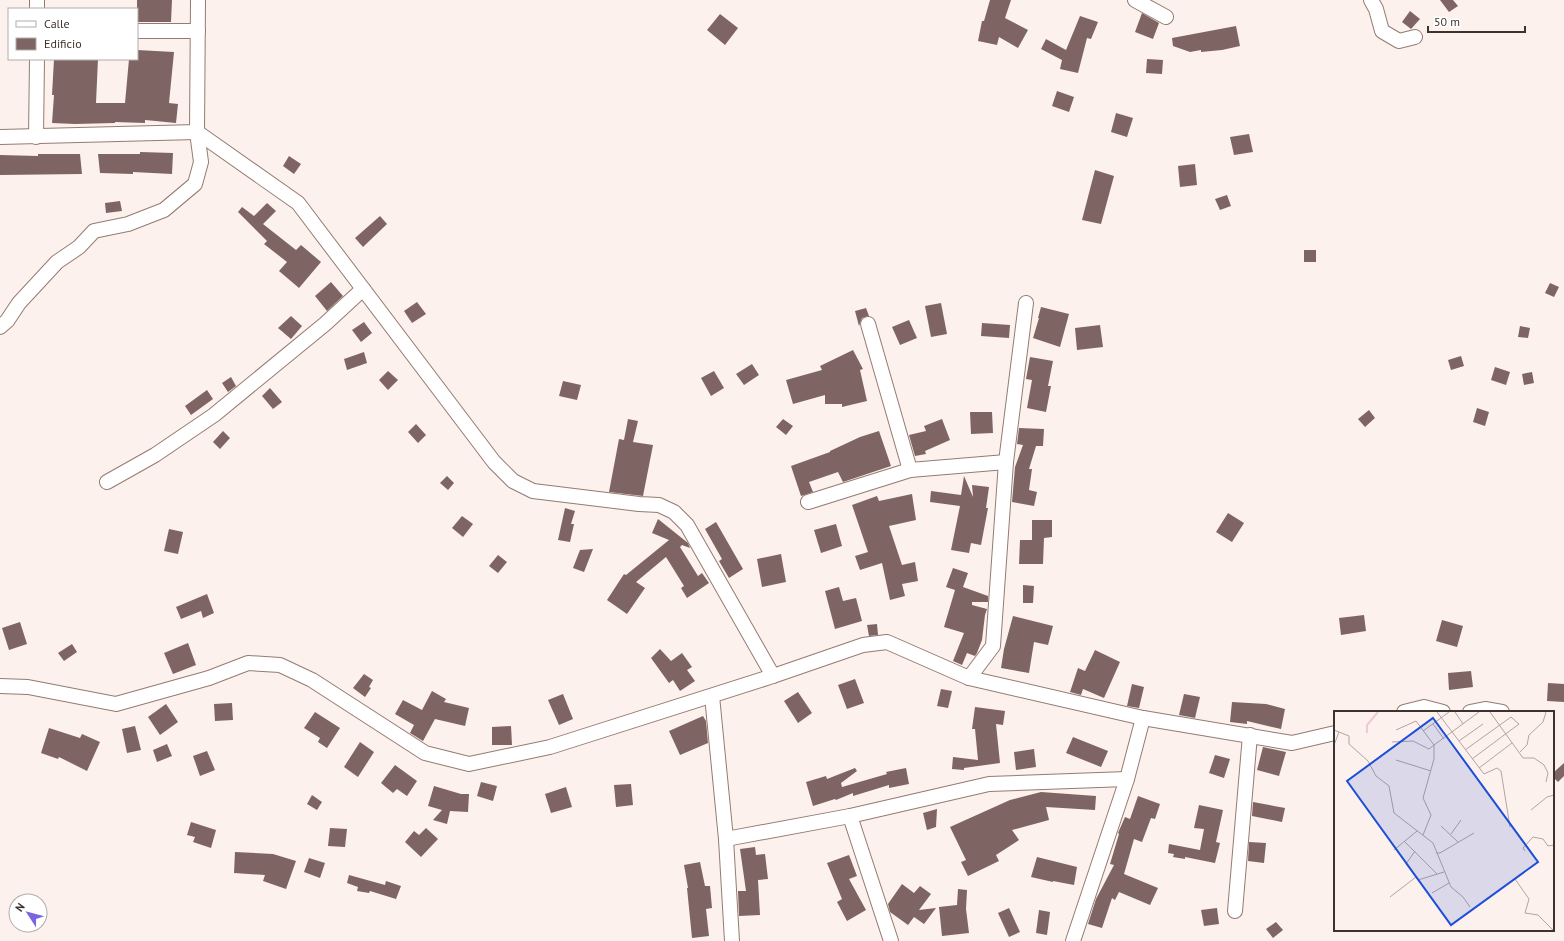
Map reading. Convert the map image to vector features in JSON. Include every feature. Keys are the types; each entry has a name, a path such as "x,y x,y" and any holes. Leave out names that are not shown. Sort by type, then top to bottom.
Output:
{"street":[{"path":"0,327 7,321 19,303 57,262 79,247 94,231 128,224 164,210 195,184 202,162 197,132 198,0"},
{"path":"1135,0 1166,17"},
{"path":"1371,0 1376,9 1382,31 1398,41 1415,36"},
{"path":"138,30 198,30"},
{"path":"36,137 37,60"},
{"path":"0,138 197,132 298,203 494,462 513,481 533,491 639,504 659,505 674,512 687,525 773,676"},
{"path":"107,482 155,455 214,415 326,324 363,289"},
{"path":"970,678 993,646 1006,462 1026,303"},
{"path":"868,324 910,470"},
{"path":"808,502 910,470 1006,462"},
{"path":"0,686 28,687 116,704 209,678 248,663 280,665 312,680 425,753 469,764 550,747 712,696 863,645 887,642 970,678 1143,718 1292,743 1334,733"},
{"path":"712,696 726,839 732,941"},
{"path":"1408,711 1424,707 1439,711"},
{"path":"1475,711 1485,709 1496,711"},
{"path":"1073,941 1127,779 1143,718"},
{"path":"1235,911 1250,735"},
{"path":"726,839 850,816 989,784 1127,779"},
{"path":"850,816 891,941"}],"building":[{"path":"137,0 172,0 171,22 138,22"},
{"path":"990,0 1011,0 1005,18 1028,30 1018,48 999,37 997,45 978,41 982,21 984,21"},
{"path":"1440,0 1453,0 1458,6 1449,12"},
{"path":"1410,11 1420,19 1411,29 1402,22"},
{"path":"1142,13 1159,23 1153,39 1135,32"},
{"path":"720,14 738,28 725,45 707,30"},
{"path":"1080,16 1098,22 1091,39 1087,38 1078,73 1060,69 1062,60 1041,49 1046,39 1066,50"},
{"path":"1236,26 1240,46 1222,50 1201,52 1201,50 1190,52 1173,46 1172,38"},
{"path":"138,50 174,52 169,103 178,104 176,123 145,120 145,123 52,123 54,60 98,60 96,103 125,103 129,60 138,60"},
{"path":"1147,59 1163,60 1162,74 1146,73"},
{"path":"1057,91 1074,97 1069,112 1052,106"},
{"path":"1116,113 1133,118 1127,137 1111,132"},
{"path":"1249,134 1253,152 1234,155 1230,137"},
{"path":"140,152 173,153 172,174 133,172 133,174 100,173 98,154 140,154"},
{"path":"38,154 80,154 82,174 0,175 0,155 38,156"},
{"path":"289,156 301,164 294,174 283,166"},
{"path":"1195,164 1197,185 1180,187 1178,166"},
{"path":"1095,170 1114,176 1101,224 1082,220"},
{"path":"1227,195 1231,206 1220,210 1215,199"},
{"path":"120,201 122,211 106,213 105,203"},
{"path":"267,203 276,211 263,224 296,250 301,245 321,262 299,288 279,271 287,262 264,244 267,241 238,212 242,207 254,216"},
{"path":"380,216 387,224 363,247 355,238"},
{"path":"1304,250 1316,250 1316,262 1304,262"},
{"path":"331,282 343,296 327,311 315,296"},
{"path":"1550,283 1559,287 1554,297 1545,293"},
{"path":"417,302 426,314 412,323 404,311"},
{"path":"941,303 947,334 931,337 925,306"},
{"path":"1041,307 1069,314 1060,347 1033,338"},
{"path":"866,308 869,316 862,318 859,326 855,311"},
{"path":"291,316 302,326 291,339 278,328"},
{"path":"909,320 917,338 900,345 892,327"},
{"path":"364,322 372,333 361,342 352,330"},
{"path":"982,323 1010,325 1009,338 981,336"},
{"path":"1100,325 1103,347 1077,350 1075,328"},
{"path":"1520,326 1530,328 1528,338 1518,337"},
{"path":"853,350 863,369 860,370 867,401 842,407 842,404 825,404 825,395 793,404 786,380 822,370 820,366"},
{"path":"364,352 367,363 347,370 344,359"},
{"path":"1461,356 1464,366 1451,370 1448,360"},
{"path":"1030,357 1053,361 1048,386 1051,386 1046,412 1027,408 1032,380 1026,379"},
{"path":"752,364 759,375 744,385 736,374"},
{"path":"1495,367 1510,372 1506,385 1491,380"},
{"path":"388,371 398,380 388,390 379,380"},
{"path":"714,371 724,388 711,396 701,378"},
{"path":"1532,372 1534,383 1524,385 1522,374"},
{"path":"231,377 236,386 228,392 222,383"},
{"path":"563,381 581,385 577,400 559,396"},
{"path":"270,388 282,402 273,409 262,396"},
{"path":"207,390 213,399 191,415 185,406"},
{"path":"1477,408 1489,412 1485,426 1473,422"},
{"path":"1369,410 1375,418 1365,427 1358,419"},
{"path":"970,412 992,412 993,433 971,434"},
{"path":"628,419 638,421 633,442 653,445 643,496 609,492 619,439 624,440"},
{"path":"783,419 793,426 786,435 776,427"},
{"path":"942,419 950,440 925,451 926,454 915,456 909,435 926,431 924,426"},
{"path":"416,424 426,435 418,443 408,432"},
{"path":"1019,428 1044,429 1043,446 1036,446 1029,469 1032,469 1029,490 1037,492 1034,506 1012,502 1015,467 1023,445 1017,444"},
{"path":"223,431 230,438 220,449 213,442"},
{"path":"879,431 891,466 843,482 838,472 809,482 813,492 801,496 791,466 830,452 860,437"},
{"path":"447,476 454,483 448,490 440,483"},
{"path":"964,476 973,497 972,485 989,487 986,508 988,508 981,545 971,543 969,553 951,550 960,506 930,502 931,491 961,495"},
{"path":"912,494 916,520 889,526 902,565 915,562 918,581 902,584 905,596 890,600 882,563 860,570 855,556 868,552 852,505 877,496 879,501"},
{"path":"565,508 575,511 571,524 574,524 570,542 558,540"},
{"path":"1228,513 1244,523 1232,542 1216,532"},
{"path":"462,516 473,524 463,537 452,528"},
{"path":"658,519 688,543 690,548 682,545 680,547 698,576 702,573 709,583 687,598 681,588 684,586 666,557 636,582 645,588 627,614 607,600 624,574 626,575 669,540 652,533"},
{"path":"1032,520 1052,520 1052,537 1044,538 1043,564 1019,564 1020,540 1032,540"},
{"path":"716,522 743,569 729,578 719,561 722,559 705,529"},
{"path":"836,524 842,546 821,553 814,530"},
{"path":"169,529 183,532 178,554 164,551"},
{"path":"593,549 584,572 573,568 580,550"},
{"path":"781,554 786,582 762,587 757,559"},
{"path":"498,555 507,562 498,573 489,566"},
{"path":"953,568 968,573 963,587 988,596 988,602 972,602 972,605 987,609 982,640 977,653 975,656 967,653 962,665 953,661 964,633 944,627 955,590 946,587"},
{"path":"1023,585 1034,586 1033,603 1023,603"},
{"path":"839,587 843,601 856,598 862,621 835,629 825,591"},
{"path":"207,594 214,613 203,618 201,611 181,619 176,607"},
{"path":"1364,615 1366,631 1341,635 1339,618"},
{"path":"1013,616 1053,626 1048,645 1034,642 1029,673 1001,668 1004,649"},
{"path":"1442,620 1463,626 1457,647 1436,641"},
{"path":"20,622 27,644 9,650 2,628"},
{"path":"877,624 878,635 869,636 867,625"},
{"path":"188,643 196,665 173,674 164,653"},
{"path":"72,644 77,652 64,661 58,653"},
{"path":"660,649 671,661 682,653 692,667 687,670 695,681 680,691 673,680 669,683 651,658"},
{"path":"1095,650 1120,662 1104,698 1083,689 1081,695 1070,692 1078,668 1085,671"},
{"path":"1471,671 1473,687 1449,690 1448,673"},
{"path":"364,674 373,680 369,687 371,688 365,697 353,688"},
{"path":"855,679 864,703 847,709 838,685"},
{"path":"1548,683 1564,684 1564,702 1547,701"},
{"path":"1132,684 1144,687 1139,708 1127,706"},
{"path":"941,689 952,691 948,708 937,706"},
{"path":"432,691 446,699 444,702 469,708 465,726 435,719 423,741 410,733 414,725 395,714 403,700 422,710"},
{"path":"798,692 812,713 798,723 784,701"},
{"path":"563,694 573,719 559,725 548,700"},
{"path":"1184,694 1200,697 1195,718 1179,715"},
{"path":"1232,702 1266,704 1285,709 1281,729 1247,721 1247,724 1230,722"},
{"path":"232,703 233,720 215,721 214,704"},
{"path":"166,704 178,722 160,735 148,717"},
{"path":"975,707 1005,711 1003,725 996,724 1000,763 964,768 964,770 952,769 953,757 978,760 975,729 972,729"},
{"path":"315,712 340,728 327,748 318,742 320,738 304,728"},
{"path":"703,716 706,721 708,743 680,755 669,731"},
{"path":"135,726 141,750 127,753 122,729"},
{"path":"511,726 512,745 492,745 492,727"},
{"path":"49,728 80,738 82,734 100,742 87,771 59,757 58,759 41,753"},
{"path":"1073,737 1108,751 1101,767 1066,753"},
{"path":"360,742 374,752 358,777 344,767"},
{"path":"167,744 172,756 157,762 153,750"},
{"path":"1263,747 1286,752 1279,776 1257,770"},
{"path":"1034,749 1036,767 1016,770 1014,752"},
{"path":"207,751 215,770 200,776 193,756"},
{"path":"1215,755 1230,759 1224,778 1209,773"},
{"path":"1564,763 1564,776 1558,782 1554,778 1554,772"},
{"path":"395,765 417,781 407,796 397,789 393,793 381,783"},
{"path":"855,768 857,771 841,783 842,787 887,774 886,772 906,768 909,784 889,788 889,785 853,796 853,793 836,800 835,799 813,806 806,782 826,776 827,779"},
{"path":"481,782 497,786 493,801 477,796"},
{"path":"631,784 633,805 616,807 614,785"},
{"path":"434,786 461,794 469,794 468,812 450,811 447,824 433,820 442,810 428,806"},
{"path":"566,787 572,807 551,813 545,794"},
{"path":"1041,792 1096,796 1095,810 1046,807 1049,820 1012,830 1019,840 996,855 999,861 968,876 961,862 966,860 950,827 1010,800"},
{"path":"312,795 322,802 317,810 307,804"},
{"path":"1138,796 1160,804 1155,819 1151,818 1142,842 1134,839 1124,874 1158,888 1150,905 1119,892 1115,900 1112,898 1102,928 1088,924 1096,899 1114,865 1110,864 1119,834 1118,833 1125,817 1130,819"},
{"path":"1253,802 1285,808 1282,822 1252,816"},
{"path":"1199,805 1223,810 1216,842 1220,843 1215,863 1185,857 1185,859 1173,857 1174,854 1168,853 1169,844 1200,850 1204,829 1194,828"},
{"path":"937,809 936,827 927,830 923,813"},
{"path":"191,822 216,830 211,848 193,842 195,837 187,835"},
{"path":"330,828 347,829 345,847 328,846"},
{"path":"426,828 438,839 421,857 405,842 414,831 419,835"},
{"path":"1249,842 1266,843 1264,863 1248,861"},
{"path":"755,847 756,855 765,854 768,879 758,880 760,915 739,916 738,891 746,891 740,849"},
{"path":"235,852 273,854 296,861 286,889 263,881 265,875 234,873"},
{"path":"849,855 857,876 849,879 866,910 847,921 837,902 842,899 827,863"},
{"path":"1037,857 1077,867 1074,885 1031,877"},
{"path":"309,858 325,863 320,878 304,872"},
{"path":"700,862 705,886 710,886 712,908 706,909 709,936 692,938 688,888 684,865"},
{"path":"349,875 385,885 386,881 401,886 396,899 370,891 369,893 357,891 358,887 347,883"},
{"path":"902,884 914,893 920,886 931,894 919,910 936,908 924,924 914,917 908,925 890,912 888,904"},
{"path":"958,889 967,890 966,909 969,933 942,936 939,907 957,905"},
{"path":"1009,908 1020,932 1009,937 998,913"},
{"path":"1217,908 1219,924 1204,926 1201,910"},
{"path":"1039,910 1050,912 1047,935 1036,933"},
{"path":"1276,922 1283,930 1273,938 1266,929"}]}
